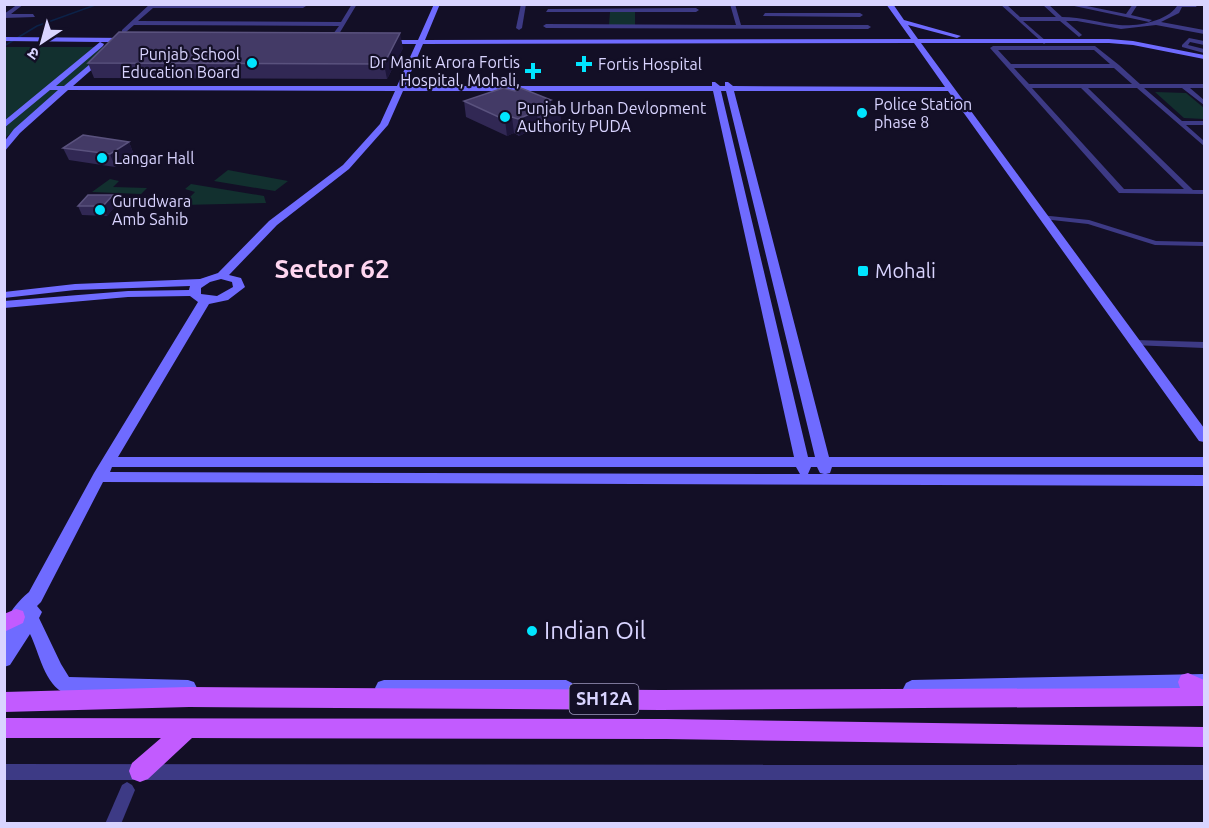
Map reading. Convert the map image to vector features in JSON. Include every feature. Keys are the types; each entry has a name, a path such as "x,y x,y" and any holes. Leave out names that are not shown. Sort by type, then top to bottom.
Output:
{"main road":[{"name":"SH12A","path":"4,702 190,692 662,700 1204,697"},
{"name":"SH12A","path":"4,728 666,729 1204,737"},
{"path":"140,771 187,729"}],"street":[{"path":"4,16 22,4"},
{"path":"336,34 355,4"},
{"path":"418,76 418,57 437,4"},
{"path":"519,28 525,4"},
{"path":"732,4 739,27"},
{"path":"761,4 770,27"},
{"path":"791,4 796,15"},
{"path":"822,4 827,15"},
{"path":"889,4 915,39 922,55 949,87 1204,437"},
{"path":"1002,4 1042,40"},
{"path":"1044,4 1079,35"},
{"path":"1067,4 1204,31"},
{"path":"1127,16 1136,4"},
{"path":"124,31 153,5 303,5"},
{"path":"289,23 303,5"},
{"path":"1158,22 1176,13 1180,5 1204,6"},
{"path":"544,36 548,8 578,11 667,10 696,7 700,27"},
{"path":"605,10 606,26"},
{"path":"639,10 640,27"},
{"path":"667,10 672,27"},
{"path":"576,26 578,11"},
{"path":"546,26 868,27 859,12 827,15 765,15"},
{"path":"4,16 33,16"},
{"path":"1017,18 1059,18 1121,27 1158,23 1204,31"},
{"path":"132,23 342,24"},
{"path":"889,37 903,23"},
{"path":"903,23 963,38"},
{"path":"397,44 425,34 450,39 544,36 889,37 1095,48 1204,144"},
{"path":"418,57 397,44 376,41 425,34 450,39 871,41 963,38 1121,42 1204,54"},
{"path":"322,37 345,37"},
{"path":"4,39 138,40 114,44 53,44 39,40"},
{"path":"433,51 450,39"},
{"path":"1042,40 993,48 1123,192 1204,192"},
{"path":"1204,43 1189,40 1184,46 1204,54"},
{"path":"871,41 903,50"},
{"path":"922,55 953,41"},
{"path":"4,126 100,44"},
{"path":"4,148 17,131 114,44"},
{"path":"1009,66 1117,66"},
{"path":"4,295 75,287 201,282 222,276 265,231 346,167 368,146 384,125 402,82 418,76"},
{"path":"50,85 378,83 402,82 418,76 716,86"},
{"path":"378,83 388,79"},
{"path":"273,85 402,82 949,87"},
{"path":"716,86 732,128 765,233 828,481"},
{"path":"728,86 732,128 750,233 807,481"},
{"path":"1028,86 1204,86"},
{"path":"1083,86 1191,192"},
{"path":"1184,86 1204,103"},
{"path":"1181,123 1204,123"},
{"path":"1044,217 1089,222 1155,243 1204,244"},
{"path":"750,233 765,233"},
{"path":"4,305 128,294 219,300 236,291 238,287 237,280 222,276"},
{"path":"200,297 195,287 201,282"},
{"path":"4,636 17,620 35,611 35,597 200,297"},
{"path":"765,302 782,302"},
{"path":"1134,343 1204,345"},
{"path":"109,462 1204,462"},
{"path":"540,462 542,479"},
{"path":"99,477 1204,481"},
{"path":"4,659 17,620"},
{"path":"17,620 39,631 55,669 65,685 190,692 882,690 1199,685"},
{"path":"4,772 1204,773"},
{"path":"113,824 127,790"}],"green space":[{"path":"610,12 635,12 635,25 609,25"},
{"path":"5,47 113,47 5,138"},
{"path":"1155,92 1186,93 1204,108 1204,119 1184,118"},
{"path":"228,170 288,181 275,191 214,181"},
{"path":"110,179 119,181 113,187 147,188 141,194 92,192"},
{"path":"191,184 264,196 266,203 182,205 195,192 185,189"}],"building":[{"path":"119,32 400,33 384,64 88,63"},
{"path":"503,88 515,91 521,88 551,100 546,102 561,108 546,115 537,111 518,119 512,117 505,120 464,101"},
{"path":"83,135 129,142 110,154 63,148"},
{"path":"88,195 113,195 103,206 78,206"}],"waterway":[{"path":"4,46 37,26 98,4"}],"place":[{"name":"Punjab School Education Board","path":"252,63"},
{"name":"Fortis Hospital","path":"584,64"},
{"name":"Dr Manit Arora Fortis Hospital, Mohali,","path":"533,71"},
{"name":"Police Station phase 8","path":"862,113"},
{"name":"Punjab Urban Devlopment Authority PUDA","path":"505,117"},
{"name":"Langar Hall","path":"102,158"},
{"name":"Gurudwara Amb Sahib","path":"100,210"},
{"name":"Mohali","path":"863,271"},
{"name":"Indian Oil","path":"532,631"}],"district":[{"name":"Sector 62","path":"332,269"}]}
